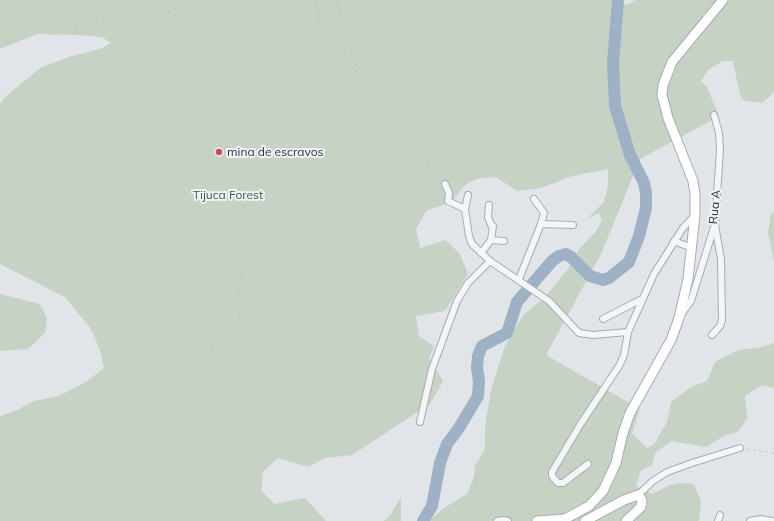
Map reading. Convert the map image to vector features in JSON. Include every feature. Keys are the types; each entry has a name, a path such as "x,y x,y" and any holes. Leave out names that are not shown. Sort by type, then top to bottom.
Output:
{"main road":[{"path":"537,521 565,519 589,506 603,491 616,463 623,433 630,413 671,340 679,318 688,279 692,248 695,215 693,181 668,118 662,95 663,85 672,62 723,0"},
{"path":"585,521 624,500 638,495 642,500 641,507 626,521"}],"street":[{"name":"Rua A","path":"679,318 691,301 715,224 720,150 719,133 714,115"},
{"path":"445,184 449,193 448,201 465,209"},
{"path":"468,196 465,209 469,236 472,244 490,262 541,294 554,305 579,333 592,336 628,332"},
{"path":"521,281 544,212 534,198"},
{"path":"481,253 491,240 493,226 488,217 489,205"},
{"path":"588,464 563,484 558,483 552,476 552,472 580,425 619,366 624,355 628,332 654,274 674,241 695,215"},
{"path":"540,224 573,225"},
{"path":"712,335 720,326 722,320 721,259 715,224"},
{"path":"491,240 504,241"},
{"path":"674,241 692,248"},
{"path":"420,422 431,375 457,301 468,283 490,262"},
{"path":"603,319 642,299"},
{"path":"638,495 653,481 667,472 692,462 740,448"},
{"path":"750,521 761,519 772,521"},
{"path":"497,521 508,521"}],"path":[{"path":"56,28 75,31 82,29 92,22 100,22 116,28 130,36 139,35 159,17 176,8 177,0"},
{"path":"216,354 210,345 214,339 235,333 239,322 240,311 235,310 232,306 240,296 238,285 241,275 243,252 244,248 257,236 260,230 247,210 240,193 239,181 231,176 205,177 199,171 198,163 219,152 221,145 244,126 259,121 264,112 272,110 287,98 290,89 302,72 296,57 296,52 320,25 315,0"},
{"path":"337,0 344,30 358,68 359,78 371,100 381,114 412,135 423,152 427,162 436,170 445,184"},
{"path":"590,0 592,7 602,11 614,28 623,29"},
{"path":"740,448 774,453"}],"green space":[{"name":"Tijuca Forest","path":"0,0 614,0 623,4 629,4 635,0 774,0 774,92 762,103 746,101 742,99 739,91 733,61 723,61 708,70 701,81 707,87 719,116 640,159 601,254 546,355 640,409 632,433 647,448 654,444 667,422 671,402 691,387 707,381 715,362 738,350 762,347 774,343 774,388 762,385 745,396 747,418 738,432 724,436 706,447 671,441 655,453 652,465 641,470 636,486 652,494 670,485 682,483 694,484 701,501 699,521 429,521 444,508 467,494 474,477 475,466 485,449 485,426 491,390 505,346 523,315 545,297 567,270 579,249 597,230 602,220 599,213 587,219 604,202 608,186 608,169 572,176 541,188 517,191 496,177 476,179 464,186 453,201 426,211 416,229 420,248 446,240 460,254 468,274 445,311 416,316 419,336 434,346 429,359 443,381 430,404 352,455 325,458 308,467 278,458 263,472 261,491 275,504 305,498 326,521 0,521 0,416 17,410 34,401 59,396 86,382 104,368 100,350 91,329 65,297 0,264 0,104 6,96 40,68 72,56 100,49 111,43 102,37 37,34 0,49"},
{"path":"774,213 774,261 768,232 771,214"},
{"path":"0,294 40,304 47,319 45,333 28,349 0,351"},
{"path":"401,497 401,521 384,521 391,514"}],"waterway":[{"path":"423,521 432,506 440,463 447,444 459,428 478,396 479,381 477,368 478,356 482,346 507,333 517,302 552,261 559,256 566,254 590,276 603,280 609,278 629,262 639,236 646,208 646,193 644,183 630,155 615,106 613,63 618,0"}],"place":[{"name":"mina de escravos","path":"219,152"}]}
